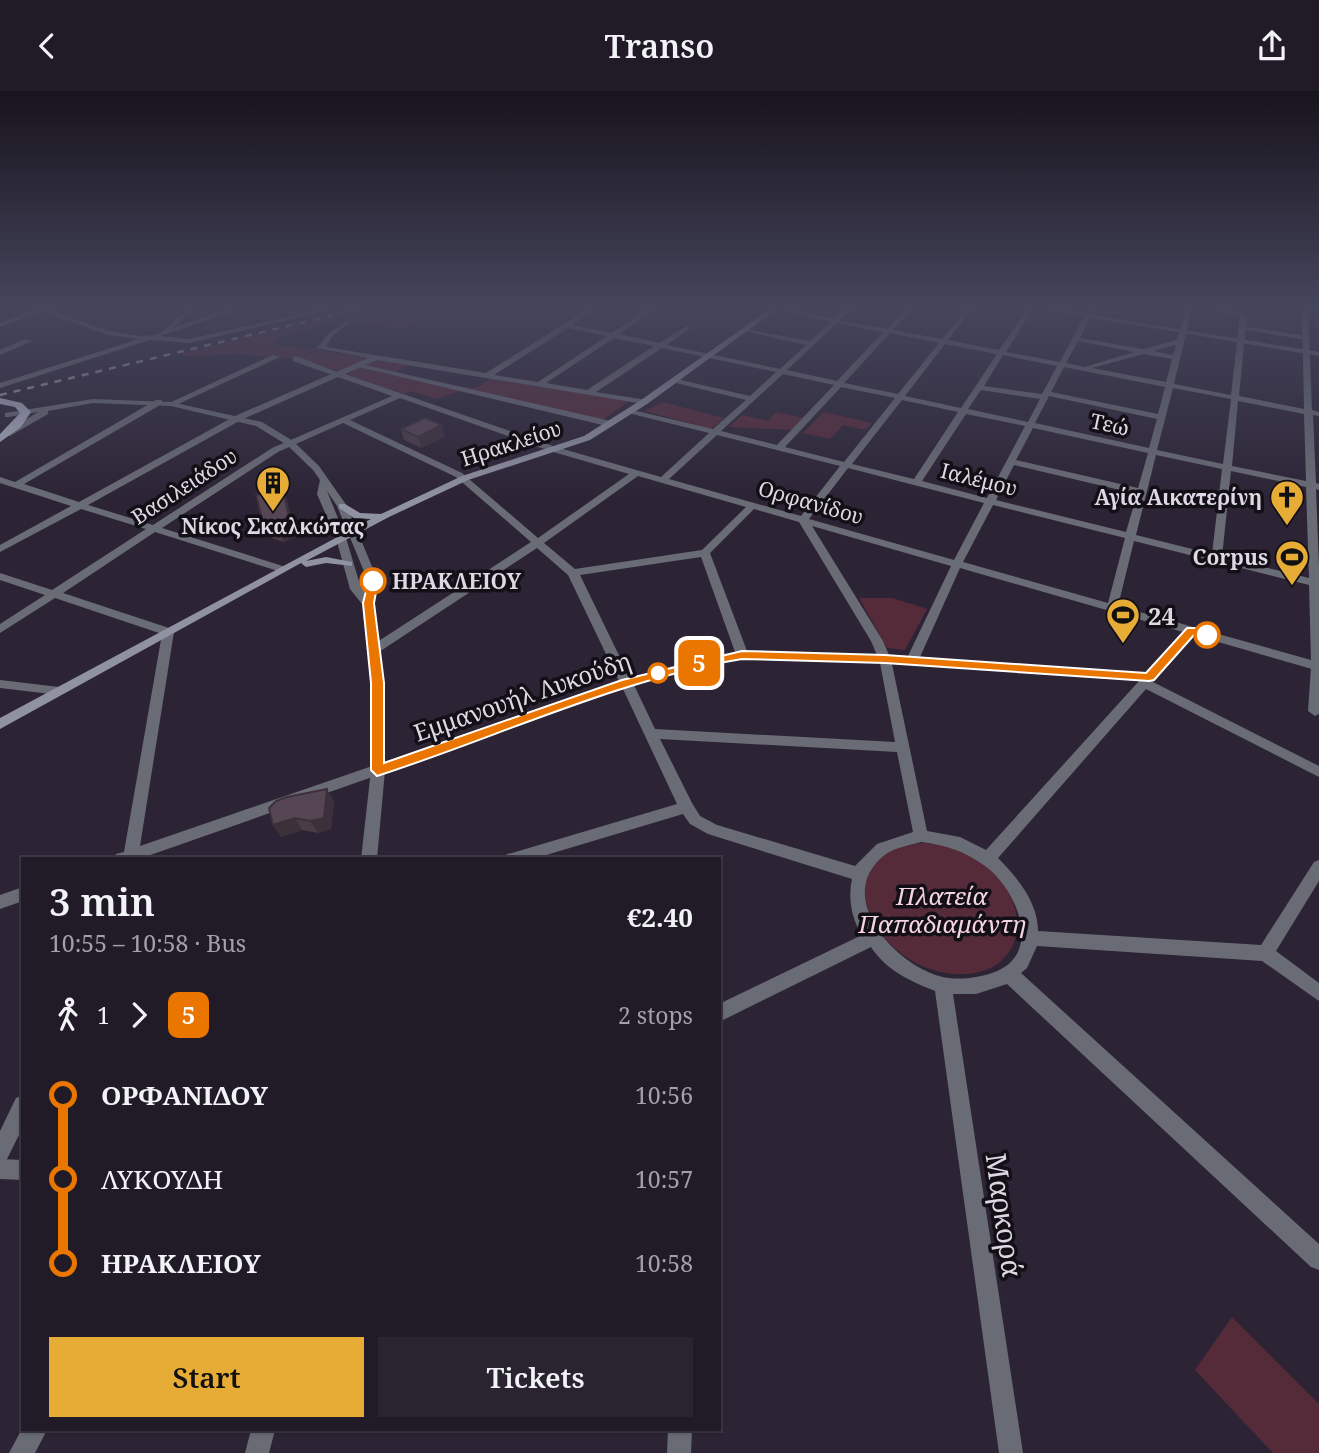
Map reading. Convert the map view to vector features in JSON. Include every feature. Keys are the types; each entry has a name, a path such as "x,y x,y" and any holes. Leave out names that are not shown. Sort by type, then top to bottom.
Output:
{"main road":[{"name":"Ηρακλείου","path":"0,724 168,632 306,563 342,541 461,479 587,438 685,373"},
{"path":"0,401 25,410 23,419 2,433"},
{"path":"2,433 5,412"},
{"name":"Ηρακλείου","path":"355,534 386,515 432,494"},
{"path":"342,506 361,517 386,515"},
{"name":"Ηρακλείου","path":"242,593 282,569 342,541"},
{"path":"306,563 326,560 348,564"}],"street":[{"path":"0,386 42,373"},
{"path":"171,404 240,373"},
{"name":"Ορφανίδου","path":"334,373 554,449 1318,667"},
{"path":"0,549 238,418 341,373"},
{"path":"391,373 611,424"},
{"path":"465,373 644,402"},
{"path":"487,376 492,373"},
{"path":"540,384 557,373"},
{"path":"590,392 619,373"},
{"path":"663,480 781,373"},
{"name":"Τεώ","path":"790,373 1315,487"},
{"path":"778,449 850,373"},
{"path":"919,373 803,520 877,641 885,659 921,837"},
{"path":"916,483 987,373"},
{"path":"912,661 957,564 1058,373"},
{"path":"1102,373 1314,413"},
{"path":"1112,608 1173,373"},
{"path":"1217,558 1238,373"},
{"path":"1309,373 1314,413 1318,667 1315,711"},
{"path":"675,380 752,399"},
{"path":"978,387 1045,395 1161,417"},
{"name":"Βασιλειάδου","path":"0,629 275,450 400,395"},
{"path":"25,410 102,396 142,398 238,418 259,424 290,443 316,468 335,492 373,581 368,603 375,649 377,770 369,857"},
{"path":"5,412 93,401 159,402"},
{"path":"16,485 159,402"},
{"path":"2,433 68,404"},
{"name":"Ιαλέμου","path":"631,411 1317,583"},
{"path":"343,420 454,473 573,573 686,807 695,820 713,830 858,874"},
{"path":"1010,461 1142,492"},
{"path":"375,649 537,543 636,473"},
{"path":"0,480 282,569"},
{"path":"324,481 322,494 342,541 356,589 368,603"},
{"path":"573,573 705,553 752,506"},
{"path":"705,553 742,655"},
{"path":"0,576 168,632 127,857"},
{"path":"988,859 1191,631"},
{"name":"Εμμανουήλ Λυκούδη","path":"130,857 627,683 705,661 742,655 885,659 1147,680"},
{"path":"1147,680 1319,772"},
{"path":"0,684 59,691"},
{"path":"652,734 902,747"},
{"path":"519,857 686,807"},
{"path":"921,837 956,842 988,859 1007,875 1021,895 1030,916 1031,938 1020,964 1009,974 990,984 968,988 943,986 915,975 890,960 871,939 856,906 855,889 858,874 868,859 882,847 900,839 921,837"},
{"path":"1265,953 1319,867"},
{"path":"0,902 21,895"},
{"path":"1031,938 1265,953 1319,993"},
{"path":"721,1012 871,939"},
{"path":"1009,974 1319,1259"},
{"name":"Μαρκορά","path":"943,986 1011,1453"},
{"path":"0,1152 21,1109"},
{"path":"0,1169 21,1170"},
{"path":"21,1453 34,1431"},
{"path":"257,1453 262,1431"},
{"path":"679,1453 680,1431"}],"green space":[{"path":"398,373 453,386 477,388 491,378 629,401 604,419 595,421 459,391 437,399 410,391 404,394 346,374"},
{"path":"663,402 724,418 711,429 645,411"},
{"path":"776,412 803,418 791,430 729,427 742,415 768,421"},
{"path":"824,412 872,423 866,430 843,425 830,439 803,433"},
{"path":"859,598 892,598 927,609 905,650 887,648"},
{"name":"Πλατεία Παπαδιαμάντη","path":"925,843 944,846 978,860 993,872 1013,903 1017,919 1016,935 1010,949 1000,961 986,970 966,974 934,970 906,957 884,937 870,914 865,890 871,868 891,851"},
{"path":"1232,1317 1319,1404 1319,1453 1273,1453 1195,1370"}],"building":[{"path":"425,418 442,425 418,437 401,429"},
{"path":"283,489 291,526 279,531 264,527 256,495"},
{"path":"327,789 324,818 310,821 295,818 273,825 269,808 276,801"}],"railway":[{"path":"0,395 94,373"}],"bus line":[{"name":"5","path":"373,581 368,603 377,683 377,770 627,683 705,661 742,655 885,659 1149,677 1191,631 1207,635"}],"place":[{"name":"Νίκος Σκαλκώτας","path":"273,513"},
{"name":"Αγία Αικατερίνη","path":"1287,527"},
{"name":"ΗΡΑΚΛΕΙΟΥ","path":"373,581"},
{"name":"Corpus","path":"1292,587"},
{"name":"24","path":"1123,645"}]}
